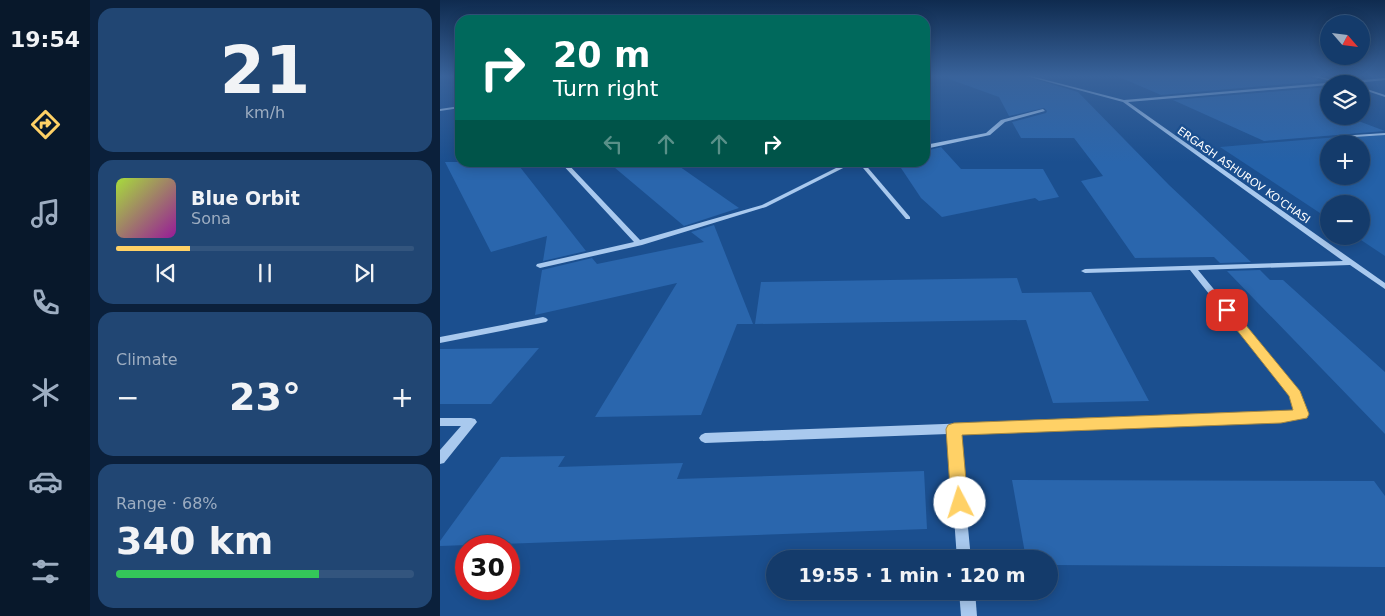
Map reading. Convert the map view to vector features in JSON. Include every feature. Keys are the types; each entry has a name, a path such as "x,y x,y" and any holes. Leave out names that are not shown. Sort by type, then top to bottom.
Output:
{"street":[{"name":"ERGASH ASHUROV KO'CHASI","path":"1129,105 1385,288"},
{"path":"440,110 455,108"},
{"path":"930,146 988,134 1003,121 1043,110"},
{"path":"1370,135 1385,134"},
{"path":"567,167 639,242"},
{"path":"540,266 639,242 764,206 843,167"},
{"path":"1085,271 1351,263"},
{"path":"705,438 1281,417 1302,414 1295,394 1192,268"},
{"path":"440,340 543,320"},
{"path":"440,422 471,422 440,460"},
{"path":"954,429 963,550"},
{"path":"968,600 969,616"}],"lane":[{"path":"864,167 908,218"}],"shaded area":[{"path":"1385,133 1385,256 1368,245 1370,195 1320,195 1320,213 1220,147 1320,139 1320,185 1370,185 1370,135 1361,135"}],"building":[{"path":"1003,105 1090,105 1169,185 1251,262 1220,263 1214,257 1135,258 1081,181 1103,176 1074,138 1021,138 1012,122 1046,113 1047,111 1044,108 1009,116"},
{"path":"1184,105 1320,105 1320,125 1369,125 1385,131 1264,141"},
{"path":"941,147 961,169 1043,169 1059,197 1039,201 1035,198 942,217 921,198 900,167 930,167 930,150"},
{"path":"445,162 455,162 455,167 520,167 586,251 543,261 547,236 491,252"},
{"path":"614,167 680,167 739,208 684,226"},
{"path":"714,225 753,324 737,324 701,415 595,417 677,283 535,315 542,270 592,258 597,264 704,242 691,232"},
{"path":"1260,270 1270,280 1283,280 1385,372 1385,434 1227,271"},
{"path":"1017,278 1022,293 1091,292 1149,401 1053,403 1026,320 755,324 761,282"},
{"path":"539,348 491,404 440,404 440,349"},
{"path":"565,456 558,467 683,463 677,479 924,471 927,529 520,543 520,535 455,535 455,545 440,546 440,541 501,457"},
{"path":"1012,480 1374,481 1385,496 1385,567 1058,565 1058,550 1024,550"}],"route":[{"path":"960,503 954,429 1281,417 1302,414 1295,394 1227,310"}]}
